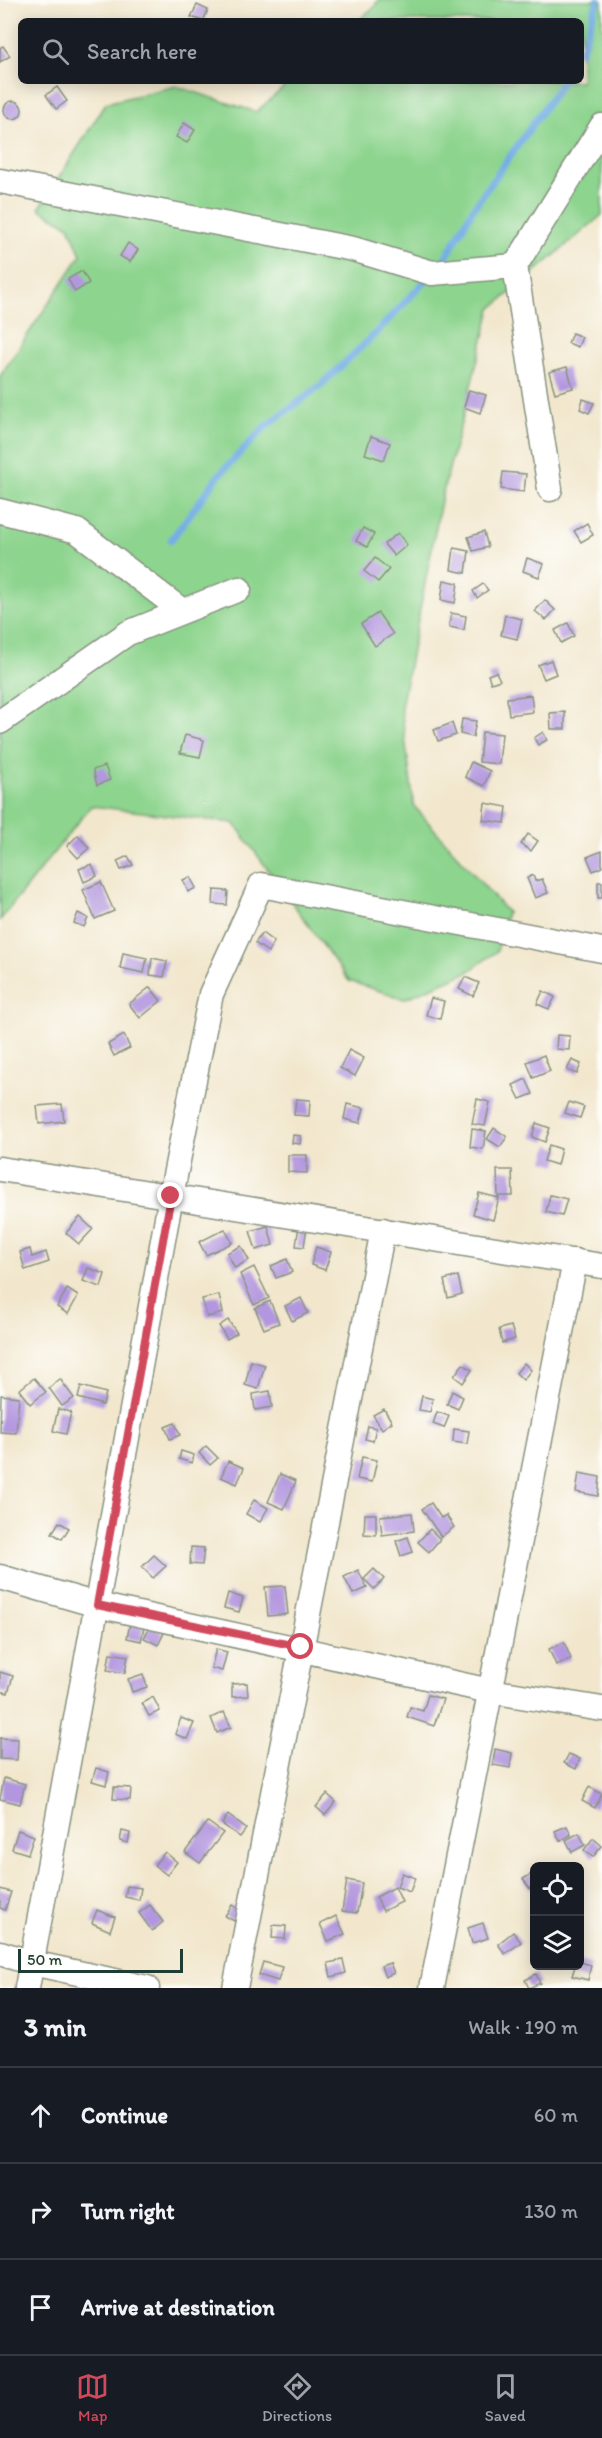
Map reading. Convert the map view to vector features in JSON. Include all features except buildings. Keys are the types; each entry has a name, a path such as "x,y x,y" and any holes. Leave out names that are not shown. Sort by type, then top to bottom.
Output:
{"street":[{"path":"550,489 515,266 602,126"},
{"path":"0,181 353,249 432,273 515,266"},
{"path":"0,511 77,531 181,610"},
{"path":"0,722 128,633 181,610 239,589"},
{"path":"27,1988 171,1196 211,994 261,885 602,950"},
{"path":"0,1169 602,1266"},
{"path":"235,1988 382,1230"},
{"path":"432,1988 575,1261"},
{"path":"0,1577 97,1605 301,1647 490,1691 602,1709"},
{"path":"0,1953 32,1963 147,1988"}],"green space":[{"path":"378,0 602,0 602,215 491,309 442,496 401,707 414,806 507,912 497,951 468,972 404,999 349,981 234,823 91,806 0,920 0,376 81,255 69,226 39,209 106,103 176,86 256,112 288,84 584,84 584,18 361,18 375,6"}],"waterway":[{"path":"584,43 598,0"},
{"path":"438,266 448,254 473,209 561,84"},
{"path":"171,540 219,475 265,427 320,386 372,337 429,277"}],"route":[{"path":"171,1196 97,1605 301,1647"}]}
